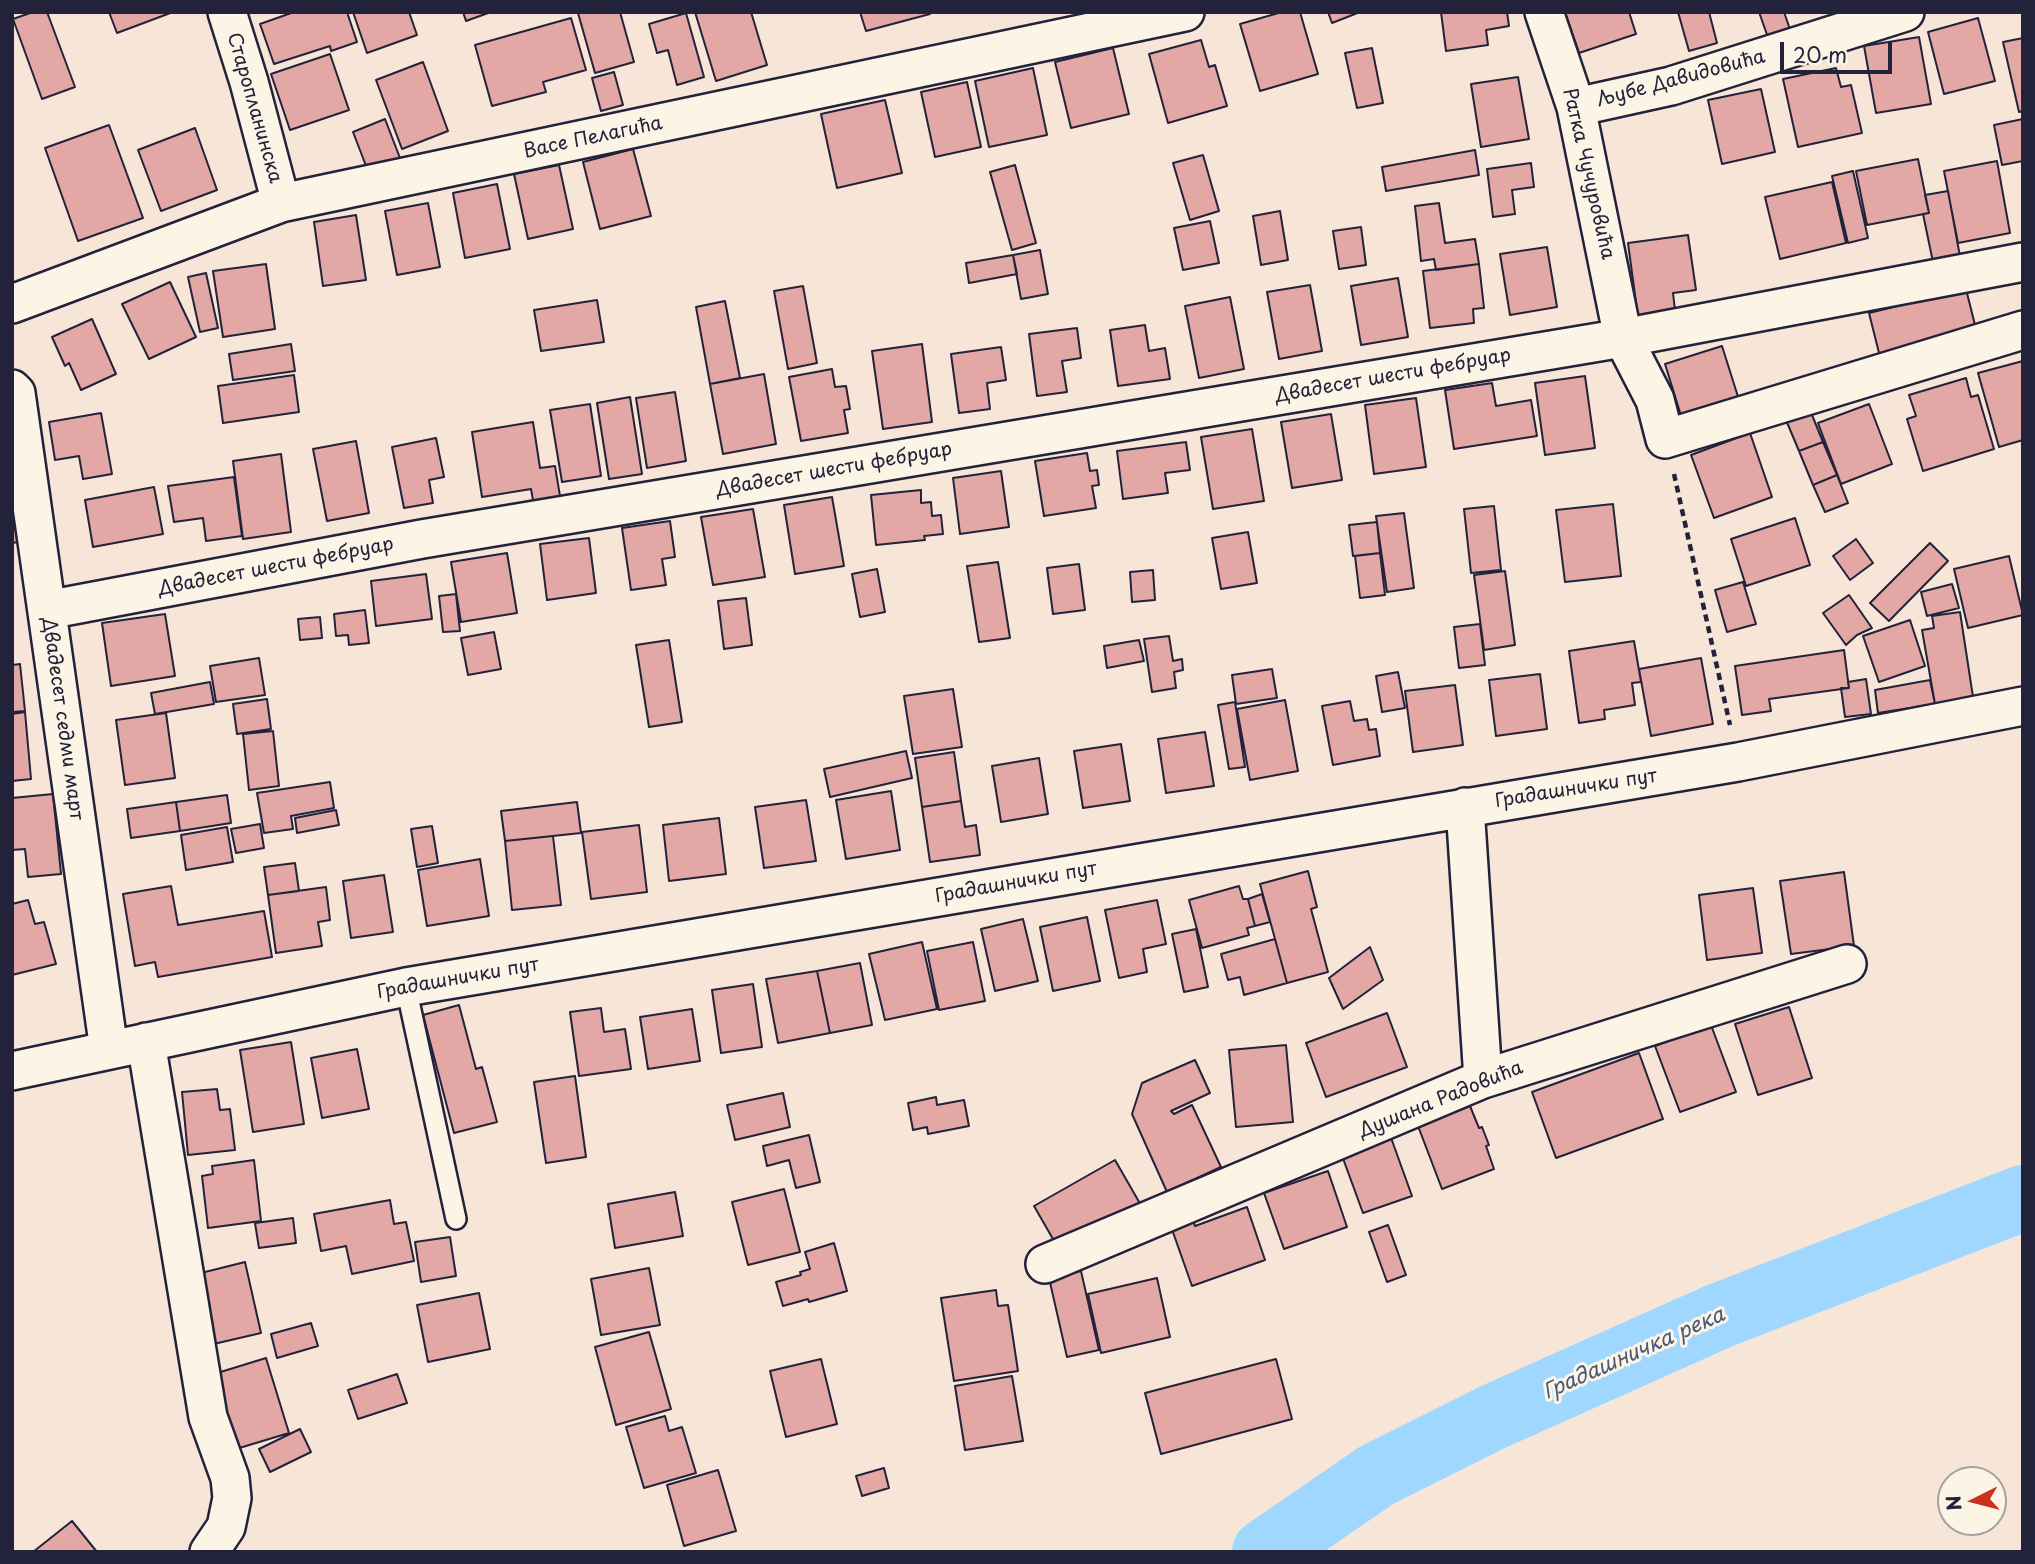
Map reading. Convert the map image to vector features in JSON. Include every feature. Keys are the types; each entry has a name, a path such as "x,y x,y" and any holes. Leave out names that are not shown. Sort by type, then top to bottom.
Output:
{"street":[{"name":"Васе Пелагића","path":"12,304 281,204 1185,12"},
{"name":"Ратка Чучуровића","path":"1544,12 1576,107 1623,338"},
{"name":"Љубе Давидовића","path":"1576,107 1671,86 1905,12"},
{"name":"Старопланинска","path":"229,13 281,204"},
{"name":"Двадесет шести фебруар","path":"47,610 436,537 1623,338 2023,262"},
{"path":"1623,338 1655,400 1666,439 2023,330"},
{"name":"Двадесет седми март","path":"12,389 16,393 109,1050"},
{"name":"Градашнички пут","path":"12,1071 406,987 1738,762 2023,706"},
{"path":"1465,807 1483,1079"},
{"name":"Душана Радовића","path":"1045,1264 1483,1079 1847,964"},
{"path":"146,1042 208,1417 230,1478 232,1498 226,1527 209,1552"}],"lane":[{"path":"406,987 456,1219"}],"path":[{"path":"1666,439 1738,762"}],"building":[{"path":"33,12 47,12 75,87 42,99 13,19"},
{"path":"109,12 173,12 117,33"},
{"path":"294,12 347,12 357,42 331,51 330,46 274,64 260,24"},
{"path":"353,12 409,12 417,35 367,53"},
{"path":"463,12 491,12 466,21"},
{"path":"620,12 634,62 595,73 578,13"},
{"path":"695,12 751,12 767,65 716,81"},
{"path":"860,12 930,12 930,14 866,31"},
{"path":"1282,12 1300,12 1318,74 1260,91 1240,24"},
{"path":"1328,12 1360,12 1332,23"},
{"path":"1441,12 1507,12 1509,26 1486,30 1488,45 1446,51"},
{"path":"1565,12 1629,12 1636,34 1579,53"},
{"path":"1678,12 1709,12 1717,43 1689,51"},
{"path":"1759,12 1784,12 1793,38 1771,46"},
{"path":"686,13 704,77 677,85 668,50 657,53 649,24"},
{"path":"571,18 586,70 543,82 546,92 492,106 475,45"},
{"path":"1978,18 1995,81 1944,94 1928,32"},
{"path":"1919,37 1931,104 1876,113 1864,46"},
{"path":"2023,38 2023,111 2019,112 2003,42"},
{"path":"1201,40 1209,67 1215,65 1227,106 1168,123 1149,54"},
{"path":"1113,48 1129,114 1071,128 1055,62"},
{"path":"1372,48 1383,103 1357,108 1345,53"},
{"path":"330,54 349,110 290,130 271,74"},
{"path":"423,62 448,131 402,149 376,80"},
{"path":"1033,68 1047,135 989,147 975,81"},
{"path":"1836,68 1841,87 1851,85 1862,133 1798,147 1783,79"},
{"path":"614,72 623,105 601,111 592,78"},
{"path":"1518,77 1529,139 1481,147 1471,84"},
{"path":"967,82 981,147 935,157 921,92"},
{"path":"1761,89 1775,152 1722,164 1708,100"},
{"path":"885,100 902,173 837,188 821,114"},
{"path":"385,119 400,158 368,171 353,132"},
{"path":"2023,119 2023,161 2002,165 1994,125"},
{"path":"109,125 143,218 78,241 45,148"},
{"path":"195,128 217,190 161,211 138,150"},
{"path":"633,149 651,216 600,229 583,162"},
{"path":"1475,150 1479,175 1386,191 1382,167"},
{"path":"1203,155 1219,211 1190,220 1173,163"},
{"path":"1918,159 1929,213 1867,225 1856,171"},
{"path":"1997,161 2010,233 1958,243 1944,171"},
{"path":"1531,163 1534,187 1512,190 1515,214 1493,217 1487,169"},
{"path":"559,165 573,229 528,239 514,174"},
{"path":"1015,165 1036,243 1012,250 990,172"},
{"path":"1853,171 1868,238 1848,243 1832,176"},
{"path":"1832,182 1846,243 1780,259 1765,197"},
{"path":"497,184 510,249 465,258 453,193"},
{"path":"1948,191 1961,262 1934,267 1923,214 1929,213 1925,195"},
{"path":"428,203 440,267 397,275 385,211"},
{"path":"1439,203 1445,243 1475,239 1479,264 1436,270 1434,259 1421,261 1415,206"},
{"path":"1280,211 1288,260 1261,265 1253,216"},
{"path":"356,215 366,280 323,286 314,222"},
{"path":"1210,221 1219,263 1183,270 1174,228"},
{"path":"1361,227 1366,265 1339,269 1333,231"},
{"path":"1688,235 1696,290 1673,293 1676,319 1639,325 1628,243"},
{"path":"1547,247 1557,307 1510,315 1500,254"},
{"path":"1040,250 1048,294 1021,299 1013,255"},
{"path":"1013,255 1017,274 969,283 966,263"},
{"path":"266,264 275,329 223,337 213,271"},
{"path":"1479,264 1484,308 1473,309 1474,323 1430,328 1423,271"},
{"path":"206,273 218,328 200,332 188,277"},
{"path":"1398,278 1408,337 1361,345 1351,286"},
{"path":"170,282 196,337 149,359 122,304"},
{"path":"1310,285 1322,351 1279,359 1267,292"},
{"path":"803,286 817,363 788,369 774,291"},
{"path":"1966,289 1978,337 1881,361 1869,313"},
{"path":"1230,297 1244,369 1199,378 1185,306"},
{"path":"597,300 604,342 541,351 534,310"},
{"path":"725,301 740,378 710,384 696,307"},
{"path":"92,319 116,374 81,390 69,363 65,366 52,337"},
{"path":"1145,325 1149,351 1165,348 1170,379 1118,386 1110,330"},
{"path":"1077,328 1081,358 1062,361 1067,392 1037,396 1029,334"},
{"path":"291,344 295,371 233,380 229,354"},
{"path":"922,344 932,422 883,429 872,351"},
{"path":"1722,346 1740,403 1683,422 1665,364"},
{"path":"1001,347 1006,380 987,383 990,409 959,413 951,354"},
{"path":"2023,361 2023,440 1999,447 1978,373"},
{"path":"832,369 835,387 846,386 850,409 844,410 848,433 801,441 789,377"},
{"path":"764,374 776,444 723,454 710,384"},
{"path":"294,375 299,412 223,423 218,386"},
{"path":"1585,376 1595,448 1545,455 1535,383"},
{"path":"1966,378 1971,397 1978,395 1994,449 1923,471 1907,419 1916,416 1909,395"},
{"path":"1492,383 1496,406 1531,400 1537,436 1454,449 1445,390"},
{"path":"675,392 686,461 647,468 636,398"},
{"path":"630,397 642,474 609,479 597,403"},
{"path":"1416,398 1426,467 1374,474 1365,405"},
{"path":"590,404 601,476 562,482 550,410"},
{"path":"1869,404 1892,464 1841,484 1818,423"},
{"path":"1810,410 1823,442 1799,451 1786,420"},
{"path":"101,413 112,474 83,479 79,456 55,460 49,422"},
{"path":"1331,414 1342,480 1292,488 1281,422"},
{"path":"533,422 540,468 555,466 561,502 534,506 531,489 482,497 472,432"},
{"path":"1252,429 1264,501 1213,509 1201,437"},
{"path":"1750,433 1772,497 1714,518 1691,455"},
{"path":"436,438 444,477 429,480 433,503 404,508 392,447"},
{"path":"356,441 369,513 327,521 313,449"},
{"path":"1186,442 1190,470 1165,473 1168,493 1123,499 1117,451"},
{"path":"1823,442 1837,475 1813,485 1799,451"},
{"path":"1087,453 1090,471 1097,470 1099,485 1092,486 1096,508 1044,516 1035,461"},
{"path":"281,454 291,532 243,539 233,461"},
{"path":"1001,471 1009,527 960,534 953,478"},
{"path":"1837,475 1848,503 1825,512 1813,485"},
{"path":"234,477 242,536 206,541 203,518 174,522 168,486"},
{"path":"154,487 163,534 93,547 85,500"},
{"path":"921,490 921,503 931,502 932,516 941,515 943,534 924,536 925,540 876,545 871,495"},
{"path":"832,497 844,566 795,574 784,505"},
{"path":"1613,504 1621,576 1565,582 1556,510"},
{"path":"1494,506 1501,570 1471,573 1464,509"},
{"path":"753,509 765,577 713,585 701,517"},
{"path":"1404,513 1414,588 1387,592 1376,516"},
{"path":"1795,518 1810,565 1746,586 1731,539"},
{"path":"12,521 17,521 19,542 12,543"},
{"path":"670,521 675,557 662,559 666,585 631,590 622,528"},
{"path":"1377,522 1380,553 1353,556 1349,525"},
{"path":"1248,532 1257,583 1221,589 1212,538"},
{"path":"589,538 596,593 547,600 540,544"},
{"path":"1856,539 1873,563 1850,580 1833,556"},
{"path":"1930,543 1948,561 1889,621 1870,603"},
{"path":"507,553 517,613 461,622 451,562"},
{"path":"1380,553 1385,595 1360,598 1355,556"},
{"path":"2009,556 2023,615 1968,628 1954,569"},
{"path":"998,562 1010,638 979,642 967,566"},
{"path":"1079,564 1085,610 1053,614 1047,568"},
{"path":"877,569 885,612 860,617 852,574"},
{"path":"1153,570 1155,600 1132,602 1130,572"},
{"path":"1505,571 1515,645 1484,650 1474,575"},
{"path":"426,574 432,619 376,626 371,581"},
{"path":"1743,582 1756,624 1727,632 1715,590"},
{"path":"1952,584 1959,608 1927,616 1921,592"},
{"path":"456,594 460,631 443,632 439,596"},
{"path":"1849,595 1872,628 1857,635 1846,645 1823,613"},
{"path":"746,598 752,645 724,649 718,601"},
{"path":"365,610 369,643 349,645 348,635 336,636 334,614"},
{"path":"1960,612 1973,697 1935,704 1922,630 1934,628 1932,616"},
{"path":"165,614 175,676 111,686 102,623"},
{"path":"320,617 322,638 300,640 298,619"},
{"path":"1910,620 1925,666 1879,682 1863,636"},
{"path":"1480,624 1485,665 1459,668 1454,627"},
{"path":"494,632 501,669 468,675 461,638"},
{"path":"1169,636 1173,661 1182,659 1183,670 1174,672 1176,688 1152,692 1144,639"},
{"path":"669,640 682,722 649,727 636,645"},
{"path":"1139,640 1144,661 1107,668 1104,646"},
{"path":"1634,641 1641,682 1632,683 1635,705 1604,710 1605,719 1579,723 1569,651"},
{"path":"1844,650 1849,688 1769,699 1771,711 1742,715 1735,666"},
{"path":"259,658 265,695 216,702 210,666"},
{"path":"1701,658 1713,724 1651,736 1639,669"},
{"path":"20,664 25,711 12,712 12,665"},
{"path":"1272,669 1277,698 1236,704 1232,675"},
{"path":"1398,672 1405,708 1382,712 1376,676"},
{"path":"1540,674 1547,729 1496,736 1489,680"},
{"path":"1866,679 1871,714 1845,717 1841,688 1849,688 1848,682"},
{"path":"1930,680 1935,704 1878,713 1875,690"},
{"path":"210,682 214,704 155,714 151,693"},
{"path":"1455,685 1463,745 1413,752 1405,691"},
{"path":"953,689 962,747 913,754 904,696"},
{"path":"267,699 271,729 237,734 233,704"},
{"path":"1285,700 1298,771 1250,780 1237,709"},
{"path":"1350,701 1354,721 1367,719 1369,730 1376,729 1380,756 1333,765 1322,706"},
{"path":"1235,702 1245,767 1229,769 1218,705"},
{"path":"25,712 31,779 12,781 12,714"},
{"path":"166,713 175,778 125,785 116,720"},
{"path":"273,731 279,786 249,790 243,734"},
{"path":"1205,732 1214,786 1166,793 1158,739"},
{"path":"1121,744 1130,801 1083,808 1074,751"},
{"path":"906,751 912,778 830,797 824,769"},
{"path":"954,752 961,801 922,807 915,758"},
{"path":"1039,758 1048,814 1001,822 992,766"},
{"path":"330,782 334,808 291,816 293,829 264,833 257,793"},
{"path":"891,791 900,850 846,859 836,800"},
{"path":"53,794 61,874 28,877 25,849 12,850 12,798"},
{"path":"227,795 231,823 180,831 176,802"},
{"path":"806,800 816,861 764,868 755,807"},
{"path":"961,801 965,827 976,825 980,855 930,862 922,807"},
{"path":"176,802 180,831 131,838 127,809"},
{"path":"577,802 581,833 505,841 501,811"},
{"path":"336,810 339,825 297,833 295,818"},
{"path":"719,818 726,874 669,881 663,825"},
{"path":"260,824 264,848 236,853 231,829"},
{"path":"639,825 647,892 591,899 582,832"},
{"path":"432,826 438,863 417,867 411,829"},
{"path":"227,827 233,862 186,870 181,835"},
{"path":"553,836 561,905 512,910 505,841"},
{"path":"480,859 489,916 427,926 418,870"},
{"path":"295,863 299,891 268,895 264,867"},
{"path":"1308,871 1317,907 1311,909 1328,972 1287,983 1260,884"},
{"path":"1844,872 1854,946 1791,954 1780,881"},
{"path":"384,875 393,932 351,938 343,881"},
{"path":"171,886 178,925 264,911 272,957 158,977 155,962 135,966 123,894"},
{"path":"1239,886 1243,899 1248,899 1255,926 1247,928 1249,935 1202,948 1189,900"},
{"path":"326,887 330,920 318,922 322,946 276,953 268,895"},
{"path":"1753,888 1762,953 1707,960 1699,895"},
{"path":"1262,894 1270,922 1255,926 1248,899"},
{"path":"28,900 35,924 44,922 56,964 12,975 12,904"},
{"path":"1157,900 1166,944 1143,949 1147,972 1119,978 1105,910"},
{"path":"1087,917 1100,981 1053,991 1040,927"},
{"path":"1023,919 1038,981 995,991 981,929"},
{"path":"1196,929 1208,987 1184,992 1172,934"},
{"path":"1275,939 1287,983 1244,995 1240,977 1228,980 1221,954"},
{"path":"922,942 937,1009 885,1020 869,954"},
{"path":"973,942 985,1001 939,1010 927,951"},
{"path":"1370,947 1383,980 1343,1009 1329,978"},
{"path":"860,963 872,1025 830,1033 817,971"},
{"path":"817,971 830,1033 778,1043 766,979"},
{"path":"753,984 762,1047 721,1053 712,990"},
{"path":"459,1005 476,1069 482,1067 497,1122 454,1133 423,1015"},
{"path":"1789,1007 1812,1078 1758,1095 1735,1024"},
{"path":"601,1008 604,1032 625,1029 631,1069 579,1076 570,1012"},
{"path":"692,1009 700,1061 648,1069 640,1017"},
{"path":"1387,1013 1407,1067 1326,1097 1306,1043"},
{"path":"1711,1025 1736,1092 1680,1112 1655,1046"},
{"path":"291,1042 304,1124 253,1132 240,1050"},
{"path":"1286,1045 1293,1122 1236,1127 1229,1050"},
{"path":"357,1049 369,1109 322,1118 311,1058"},
{"path":"1639,1053 1663,1119 1556,1158 1532,1092"},
{"path":"1195,1060 1210,1093 1171,1111 1174,1114 1192,1105 1221,1167 1167,1192 1132,1114 1142,1083"},
{"path":"575,1076 586,1157 546,1163 534,1082"},
{"path":"217,1089 220,1110 230,1109 235,1150 188,1155 182,1092"},
{"path":"783,1093 790,1127 735,1140 727,1105"},
{"path":"936,1097 937,1105 964,1100 969,1126 928,1134 927,1127 913,1130 908,1103"},
{"path":"1470,1106 1489,1145 1486,1146 1494,1169 1442,1189 1418,1126"},
{"path":"809,1135 820,1182 796,1188 789,1160 767,1166 763,1146"},
{"path":"1390,1135 1412,1196 1363,1213 1341,1153"},
{"path":"254,1160 261,1221 208,1228 202,1176 213,1174 212,1166"},
{"path":"1115,1160 1142,1207 1061,1253 1034,1206"},
{"path":"1328,1171 1347,1227 1284,1249 1264,1193"},
{"path":"784,1189 800,1252 748,1265 732,1202"},
{"path":"675,1192 683,1236 615,1248 608,1204"},
{"path":"390,1200 394,1224 406,1222 414,1261 352,1274 346,1246 321,1251 314,1214"},
{"path":"1247,1207 1265,1260 1192,1286 1169,1221 1191,1214 1195,1226"},
{"path":"293,1218 296,1243 259,1248 255,1223"},
{"path":"1388,1225 1406,1275 1387,1282 1369,1232"},
{"path":"450,1237 456,1276 421,1282 415,1242"},
{"path":"834,1243 847,1291 783,1306 776,1282 801,1275 800,1272 810,1269 805,1252"},
{"path":"245,1262 261,1333 205,1346 189,1276"},
{"path":"649,1268 660,1325 601,1335 591,1279"},
{"path":"1081,1271 1099,1350 1067,1357 1049,1278"},
{"path":"1157,1278 1170,1337 1101,1353 1088,1294"},
{"path":"996,1290 998,1306 1008,1305 1018,1371 954,1381 941,1298"},
{"path":"479,1293 490,1349 428,1362 417,1305"},
{"path":"311,1323 318,1346 277,1358 271,1334"},
{"path":"649,1332 671,1409 616,1425 595,1347"},
{"path":"266,1358 289,1433 236,1449 214,1374"},
{"path":"821,1359 837,1424 786,1437 770,1371"},
{"path":"1276,1359 1292,1419 1161,1454 1145,1393"},
{"path":"397,1374 407,1403 358,1419 348,1390"},
{"path":"1012,1376 1023,1441 965,1450 955,1386"},
{"path":"665,1416 669,1431 682,1427 696,1473 644,1488 626,1427"},
{"path":"300,1429 311,1452 270,1472 259,1449"},
{"path":"884,1468 889,1488 862,1496 856,1476"},
{"path":"718,1470 736,1531 684,1546 667,1485"},
{"path":"72,1521 97,1552 33,1552"}],"waterway":[{"name":"Градашничка река","path":"1265,1552 1377,1475 1493,1417 1719,1316 2023,1198"}]}
